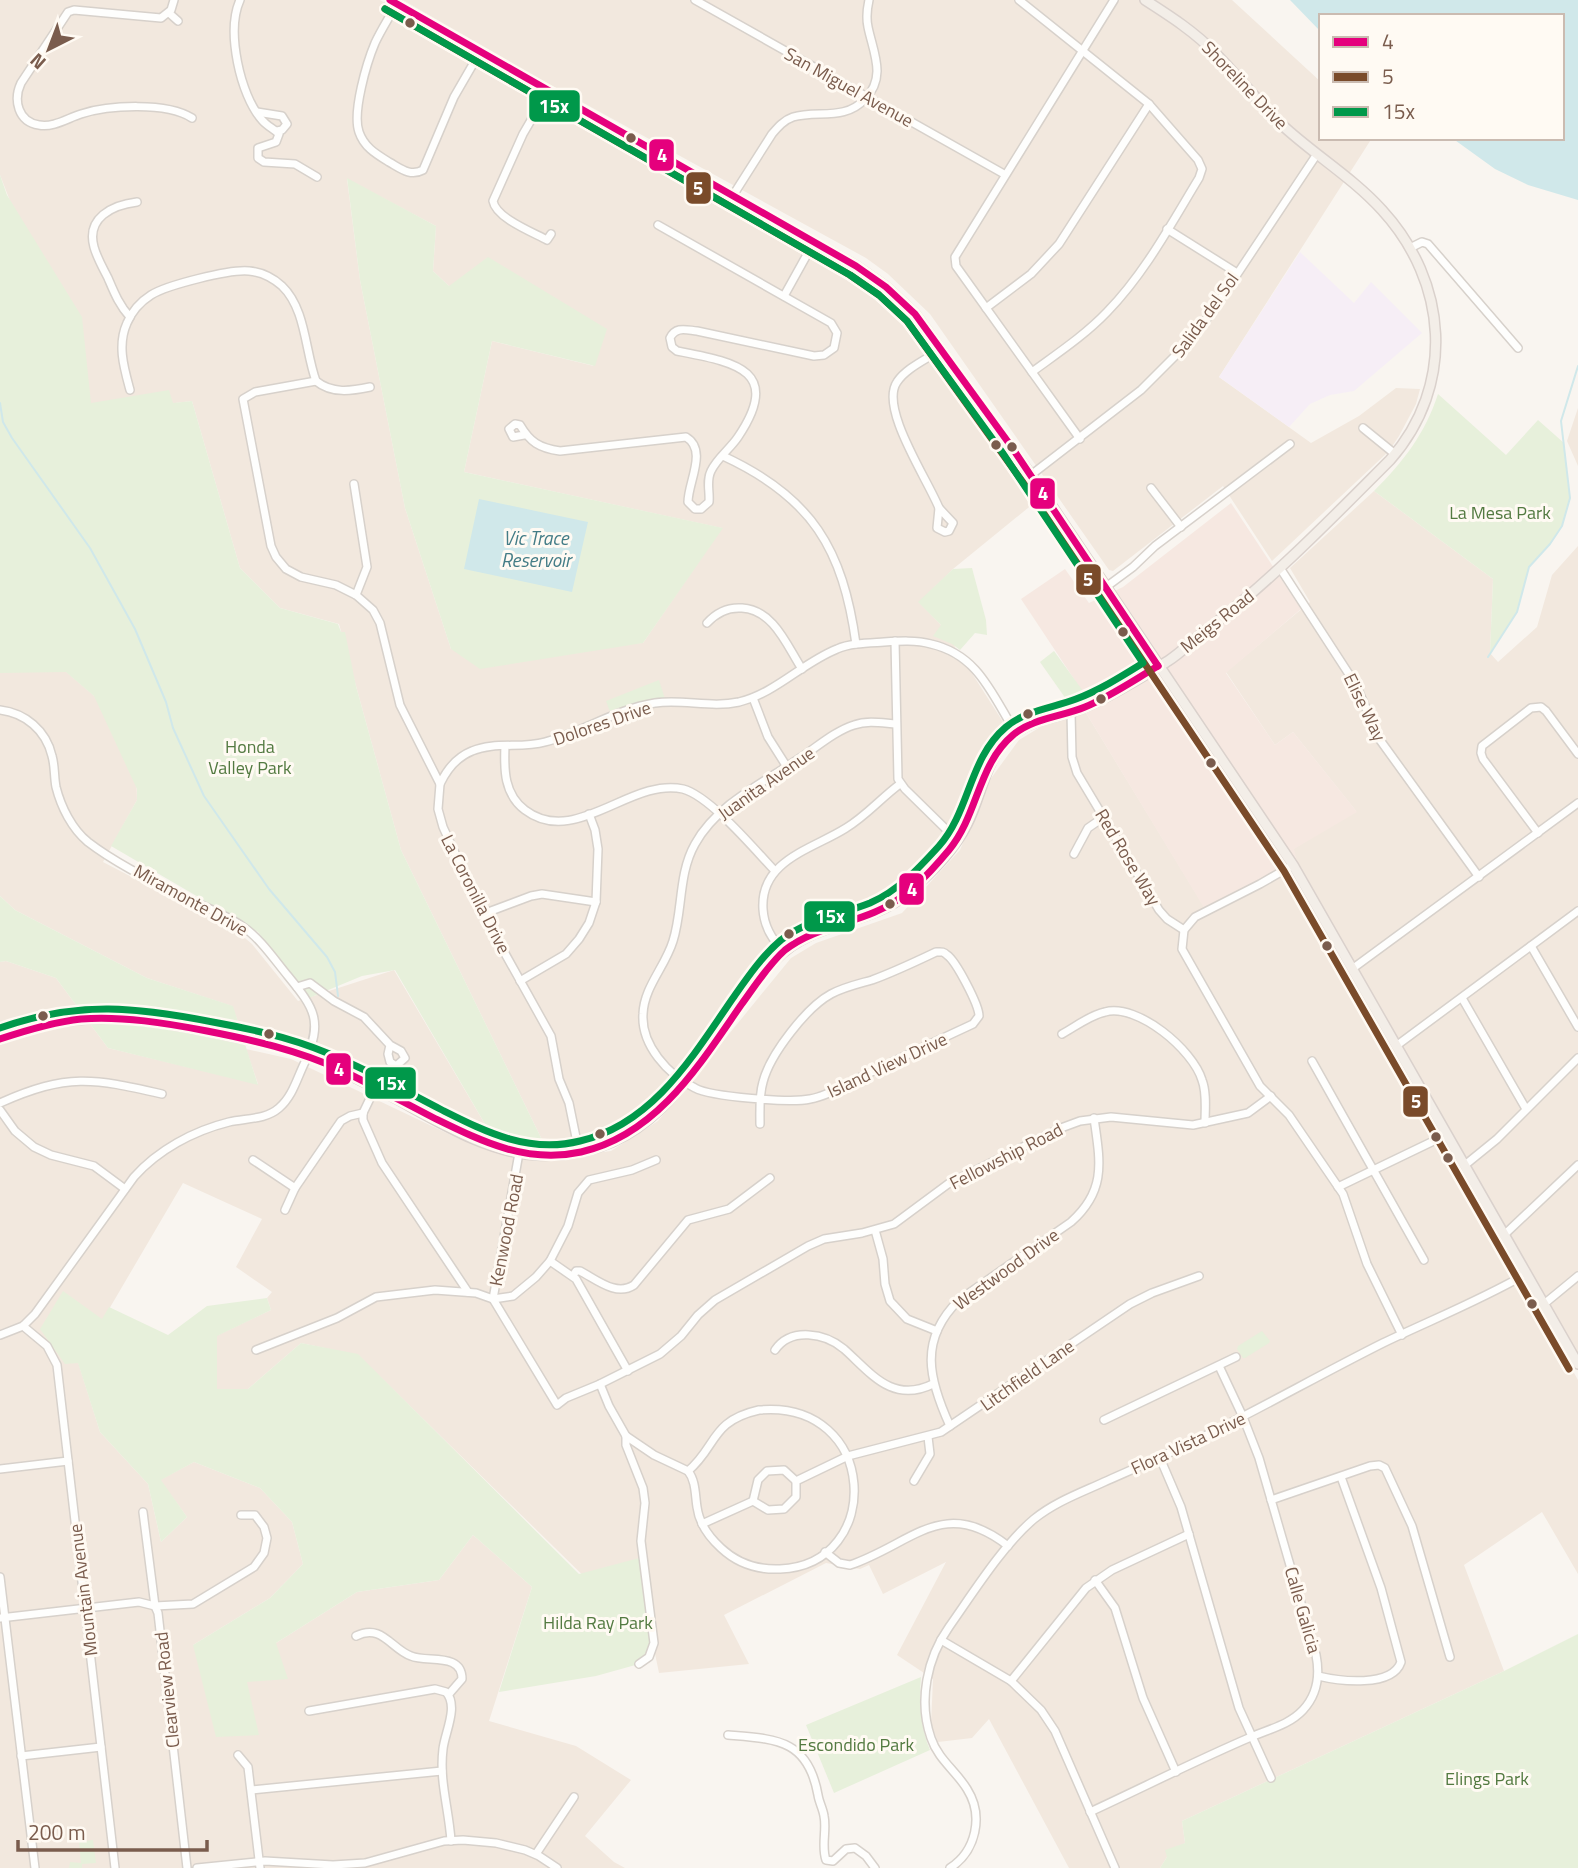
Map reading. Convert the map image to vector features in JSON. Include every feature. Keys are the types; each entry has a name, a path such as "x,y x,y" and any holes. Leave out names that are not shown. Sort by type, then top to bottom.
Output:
{"main road":[{"name":"Shoreline Drive","path":"1144,0 1171,16 1203,41 1264,107 1342,174"},
{"path":"395,1 732,197 856,265 886,287 915,314 1031,475 1293,865 1578,1364"},
{"name":"Meigs Road","path":"0,1039 31,1028 67,1020 99,1017 135,1018 269,1044 308,1055 474,1138 519,1153 544,1155 579,1152 604,1145 638,1127 661,1111 784,951 814,932 872,914 895,902 917,884 957,840 969,820 986,771 1002,746 1016,733 1039,721 1099,700 1169,660 1280,568 1395,454 1409,435 1424,404 1434,368 1435,321 1431,298 1424,275 1410,248 1381,208 1342,174"}],"street":[{"path":"174,0 169,13 158,18 74,10 68,12 21,83 17,104 27,120 41,126 108,108 158,109 192,118"},
{"path":"240,0 234,18 234,35 244,89 256,112 279,134 277,141 258,148 258,158 264,162 295,164 317,177"},
{"name":"San Miguel Avenue","path":"695,0 1004,174"},
{"path":"732,197 780,124 793,117 845,112 866,98 875,82 878,66 867,18 869,0"},
{"path":"1018,0 1149,104 1198,160 1202,169 1201,175 1134,281 1087,331 1032,372"},
{"path":"1080,439 954,260 957,250 1114,0"},
{"path":"395,1 374,46 357,112 357,124 362,138 378,156 409,173 423,170 454,97 480,52"},
{"path":"169,13 178,21"},
{"path":"548,91 523,134 493,201 499,213 524,228 547,240 551,234"},
{"path":"986,309 1031,274 1059,244 1149,104"},
{"path":"256,112 282,116 287,124 277,131"},
{"name":"Salida del Sol","path":"1031,475 1141,390 1173,360 1201,328 1317,154"},
{"path":"130,317 121,307 95,250 93,236 97,222 106,211 137,202"},
{"path":"524,435 548,449 560,451 686,437 694,444 697,453 688,502 698,510 705,508 709,502 710,473 746,424 758,392 749,377 738,368 724,361 677,351 672,347 670,338 676,330 814,356 831,351 837,337 831,323 658,225"},
{"path":"1167,229 1237,273"},
{"path":"784,296 814,242"},
{"path":"1410,248 1422,242 1427,244 1518,348"},
{"path":"130,390 121,349 123,332 130,317 149,297 164,289 229,272 245,271 276,281 292,299 316,381 341,391 370,387"},
{"path":"939,508 899,425 892,397 895,385 903,375 940,350"},
{"name":"La Coronilla Drive","path":"316,381 241,395 271,546 276,557 293,573 335,585 356,595 373,610 380,622 400,705 440,784 440,820 483,914 551,1035 559,1079 569,1103 579,1152"},
{"path":"1363,428 1395,454"},
{"path":"1106,587 1290,444"},
{"path":"723,456 759,475 783,493 822,536 842,575 856,645"},
{"path":"354,484 367,567 356,595"},
{"path":"1151,488 1181,527"},
{"name":"Elise Way","path":"1280,568 1356,685 1380,740 1479,877"},
{"path":"708,623 720,612 736,608 753,609 775,625 802,669"},
{"path":"895,641 896,771 900,784 957,840"},
{"name":"Dolores Drive","path":"440,784 448,770 463,756 485,747 547,742 654,704 680,702 718,705 753,698 835,649 895,641 935,645 948,649 971,664 981,674 1016,733"},
{"path":"753,698 768,737 786,767"},
{"path":"1538,833 1483,760 1482,746 1537,706 1546,711 1578,754"},
{"name":"Miramonte Drive","path":"0,709 28,720 45,738 52,754 61,802 76,832 90,844 168,889 243,926 297,987 309,1005 314,1020 314,1040 308,1055 292,1091 278,1108 260,1117 227,1123 176,1143 145,1164 23,1326"},
{"name":"Red Rose Way","path":"1071,712 1074,763 1159,910 1184,930"},
{"name":"Juanita Avenue","path":"685,1081 666,1066 649,1044 643,1012 646,995 674,938 688,859 702,833 731,803 852,725 869,722 896,724"},
{"path":"505,746 506,783 512,796 531,814 548,820 563,821 650,791 666,788 690,791 719,814 775,871"},
{"path":"784,951 770,934 763,912 764,892 775,871 795,855 860,819 900,784"},
{"path":"1352,969 1578,803"},
{"path":"520,981 566,954 589,923 596,902 597,842 589,814"},
{"path":"1074,854 1088,828 1104,817"},
{"path":"1293,865 1195,917 1184,930 1181,943 1184,955 1252,1074 1289,1115 1338,1187 1367,1264 1402,1335"},
{"path":"483,914 542,894 596,902"},
{"path":"1396,1046 1578,911"},
{"path":"1531,946 1578,1027"},
{"name":"Island View Drive","path":"685,1081 696,1089 713,1093 761,1098 799,1101 819,1097 973,1024 978,1019 979,1009 951,958 936,952 886,975 828,995 811,1009 778,1051 767,1071 761,1098"},
{"path":"297,987 310,983 316,986 334,1002 364,1017 390,1045"},
{"path":"1462,998 1526,1109"},
{"path":"1062,1034 1105,1012 1121,1011 1148,1022 1180,1046 1195,1066 1204,1087 1205,1123"},
{"path":"1465,1165 1497,1139 1578,1058"},
{"path":"1312,1061 1424,1260"},
{"path":"0,1103 50,1084 76,1080 101,1081 162,1094"},
{"path":"375,1088 363,1113 363,1119 382,1163 468,1292"},
{"name":"Fellowship Road","path":"600,1384 660,1354 681,1336 706,1307 762,1271 814,1243 875,1230 900,1221 948,1184 1061,1128 1094,1118 1129,1117 1180,1125 1205,1123 1248,1113 1270,1096"},
{"path":"760,1124 761,1098"},
{"path":"0,1110 15,1132 34,1147 51,1155 93,1166 125,1188"},
{"path":"285,1210 295,1188 341,1121 363,1113"},
{"name":"Westwood Drive","path":"950,1426 933,1384 930,1357 937,1331 945,1315 959,1300 1071,1222 1087,1205 1096,1188 1100,1167 1094,1118"},
{"path":"1338,1187 1446,1135"},
{"name":"Kenwood Road","path":"519,1153 493,1299 557,1405 566,1398 600,1384"},
{"path":"253,1160 295,1188"},
{"path":"256,1350 337,1318 376,1297 435,1290 468,1292 493,1299 513,1296 550,1261 565,1233 578,1194 589,1180 632,1170 656,1160"},
{"path":"1504,1235 1578,1164"},
{"path":"573,1276 576,1271 580,1271 613,1289 628,1289 688,1220 729,1209 769,1178"},
{"path":"875,1230 890,1301 907,1319 937,1331"},
{"path":"550,1261 573,1276 628,1370"},
{"name":"Flora Vista Drive","path":"950,1868 962,1858 972,1842 976,1817 965,1786 942,1759 931,1739 926,1716 926,1690 931,1664 941,1640 1008,1546 1026,1526 1056,1504 1160,1458 1526,1274"},
{"name":"Litchfield Lane","path":"796,1481 848,1456 928,1437 950,1426 1130,1304 1199,1276"},
{"path":"1544,1304 1578,1276"},
{"path":"0,1335 23,1326"},
{"name":"Mountain Avenue","path":"23,1326 47,1346 55,1358 116,1868"},
{"path":"775,1350 787,1338 815,1335 836,1344 869,1374 892,1387 909,1390 933,1384"},
{"path":"1104,1420 1237,1357"},
{"name":"Calle Galicia","path":"1090,1812 1251,1736 1288,1722 1301,1712 1311,1699 1318,1676 1316,1655 1271,1500 1243,1417 1219,1366"},
{"path":"600,1384 626,1436 665,1461 688,1471 692,1477 702,1524 715,1542 738,1560 758,1567 790,1568 811,1561 825,1552 841,1535 853,1508 855,1483 848,1456 831,1433 814,1420 792,1412 768,1409 750,1412 726,1424 712,1438 698,1464 688,1471"},
{"path":"626,1436 626,1445 643,1488 645,1503 641,1541 653,1639 651,1654 639,1664"},
{"path":"914,1481 930,1454 928,1437"},
{"path":"1160,1458 1176,1492 1239,1708 1271,1778"},
{"path":"0,1469 68,1461"},
{"path":"1271,1500 1373,1465 1379,1465 1387,1471 1412,1526 1450,1657"},
{"path":"784,1470 796,1481 796,1497 784,1509 768,1510 753,1501 758,1480 767,1471 784,1470"},
{"path":"1318,1676 1342,1681 1368,1680 1391,1675 1401,1662 1381,1588 1341,1476"},
{"path":"702,1524 753,1501"},
{"name":"Clearview Road","path":"143,1512 158,1614 187,1868"},
{"path":"2,1618 139,1602 155,1606 193,1604 251,1570 259,1562 266,1546 264,1527 254,1515 240,1515"},
{"path":"825,1552 839,1563 850,1565 933,1526 951,1523 975,1526 1008,1546"},
{"path":"1011,1681 1077,1597 1095,1580 1189,1534"},
{"path":"0,1577 2,1618 34,1868"},
{"path":"1095,1580 1115,1608 1143,1698 1177,1772"},
{"path":"356,1636 382,1635 410,1656 443,1660 456,1665 462,1672 462,1679 449,1694"},
{"path":"941,1640 1011,1681 1031,1699 1050,1723 1115,1868"},
{"path":"309,1711 435,1689 449,1694 452,1704 444,1737 442,1771 443,1797 452,1841"},
{"path":"728,1735 756,1736 778,1741 802,1756 814,1772 824,1815 824,1857 833,1861 845,1849 855,1848 866,1856 875,1868"},
{"path":"21,1756 101,1747"},
{"path":"238,1755 248,1767 260,1865"},
{"path":"252,1790 442,1771"},
{"path":"536,1854 574,1797"},
{"path":"197,1868 260,1865 333,1867 365,1863 452,1841 496,1843 536,1854 558,1868"}],"shaded area":[{"path":"0,0 380,0 846,266 877,288 902,312 1039,499 953,569 919,602 941,625 1005,725 935,850 889,892 802,929 751,982 659,1102 606,1138 545,1146 401,850 339,624 280,608 240,568 192,401 92,413 0,175","holes":["347,179 436,226 433,271 449,286 594,366 492,341 464,472 722,528 643,643 451,649 405,508 360,280"]},
{"path":"403,0 1232,0 1319,80 1319,140 1371,140 1219,377 1311,443 1359,416 1396,388 1420,389 1416,404 1389,451 1272,561 1223,486 1113,571 1109,570 930,314 888,274 866,258 527,72"},
{"path":"1300,252 1354,303 1371,282 1422,333 1354,391 1330,395 1310,404 1289,427 1219,377"},
{"path":"1578,408 1578,466 1567,441"},
{"path":"1374,491 1493,579 1490,653 1498,662 1537,627 1552,575 1578,546 1578,1354 1297,862 1293,849 1356,811 1293,732 1275,745 1226,672 1310,602 1290,568"},
{"path":"1231,503 1301,609 1226,673 1275,745 1293,732 1357,812 1294,849 1297,862 1206,911 1080,703 1086,697 1021,599 1065,569 1089,603 1123,587"},
{"path":"49,657 106,706 136,761 137,800 103,862 239,933 252,944 298,1001 394,970 492,1136 373,1077 323,1045 240,1027 232,1006 147,978 15,910 0,896 0,660"},
{"path":"1080,703 1206,910 1283,876 1289,877 1396,1059 1578,1380 1578,1574 1542,1512 1464,1565 1504,1671 1182,1821 1185,1843 1167,1857 1160,1868 1069,1868 989,1719 972,1738 938,1742 931,1724 933,1679 897,1655 946,1562 883,1594 869,1565 860,1569 826,1563 724,1615 749,1664 659,1673 653,1644 358,1355 301,1343 248,1389 216,1390 216,1336 271,1310 267,1298 272,1292 236,1267 262,1219 183,1183 78,1362 100,1432 148,1484 161,1542 187,1517 160,1480 194,1462 260,1488 292,1522 303,1564 270,1598 193,1645 247,1681 276,1643 357,1592 439,1580 473,1535 532,1587 489,1721 576,1746 631,1780 585,1836 614,1862 625,1868 0,1868 0,962 6,961 56,978 108,1048 258,1084 246,1049 291,1059 457,1138 535,1161 611,1151 658,1121 791,958 816,943 902,913 960,850 989,781 1019,740"}],"green space":[{"name":"Honda Valley Park","path":"0,175 7,195 82,317 91,403 169,390 173,403 192,401 240,568 280,608 338,624 341,632 345,632 356,686 401,850 545,1146 522,1145 492,1136 395,970 362,976 309,998 258,932 111,846 137,800 137,789 94,696 66,672 0,673"},
{"path":"347,178 436,226 433,271 449,286 488,257 607,329 595,366 492,341 464,472 723,528 643,643 480,669 451,649 405,508 360,280"},
{"name":"La Mesa Park","path":"1438,394 1506,455 1538,420 1564,443 1570,498 1562,526 1529,567 1517,612 1490,653 1493,579 1374,491 1412,447 1427,422"},
{"path":"972,568 986,620 987,635 975,633 960,650 933,636 941,625 918,602 953,569"},
{"path":"1054,651 1083,691 1066,699 1040,662"},
{"path":"659,680 666,702 612,717 606,701"},
{"path":"0,896 15,910 147,978 233,1006 258,1085 108,1048 56,978 6,961 0,962"},
{"name":"Hilda Ray Park","path":"63,1291 102,1319 109,1307 168,1335 207,1306 267,1298 271,1310 217,1336 217,1389 248,1389 301,1343 358,1354 579,1574 643,1557 652,1650 639,1664 596,1676 499,1692 532,1587 473,1535 439,1580 357,1592 276,1643 288,1679 247,1682 259,1735 216,1737 193,1645 270,1598 303,1564 292,1522 260,1488 194,1462 161,1480 187,1517 161,1542 148,1484 100,1432 78,1363 65,1364 40,1329"},
{"path":"1262,1331 1269,1343 1243,1358 1238,1346"},
{"name":"Elings Park","path":"1578,1634 1578,1868 1160,1868 1167,1857 1165,1850 1185,1843 1182,1821"},
{"name":"Escondido Park","path":"921,1677 921,1714 930,1750 834,1793 806,1725"},
{"path":"93,1840 96,1863 82,1864 82,1868 69,1868 70,1862 81,1863 79,1842"}],"water":[{"path":"1290,0 1578,0 1578,200 1528,185 1495,169 1455,140 1564,140 1564,14 1319,14 1319,30"},
{"name":"Vic Trace Reservoir","path":"479,499 588,522 572,592 464,569"}],"waterway":[{"path":"1488,657 1517,612 1529,567 1562,526 1570,498 1561,421 1578,366"},
{"path":"0,403 3,422 12,438 90,548 135,629 166,702 173,728 204,796 269,889 327,957 335,972 338,996"}],"transit line":[{"name":"4","path":"390,0 856,266 886,287 915,314 1011,446 1158,666"},
{"name":"5","path":"385,9 850,275 879,295 907,321 1022,481 1284,871 1569,1369"},
{"name":"15x","path":"0,1028 56,1013 83,1010 135,1010 189,1017 282,1037 313,1047 458,1118 508,1139 543,1145 580,1141 629,1120 650,1104 686,1064 738,990 767,953 781,940 813,922 880,898 916,871 949,832 984,754 1006,727 1031,713 1094,691 1143,663 1002,452 907,321 879,295 850,275 385,9"},
{"name":"4","path":"0,1039 50,1024 97,1018 144,1021 207,1031 275,1046 324,1063 452,1127 504,1148 541,1155 581,1152 608,1143 654,1114 692,1073 762,976 785,950 817,932 886,907 925,877 959,836 992,760 1013,735 1038,721 1095,703 1158,666"}]}
